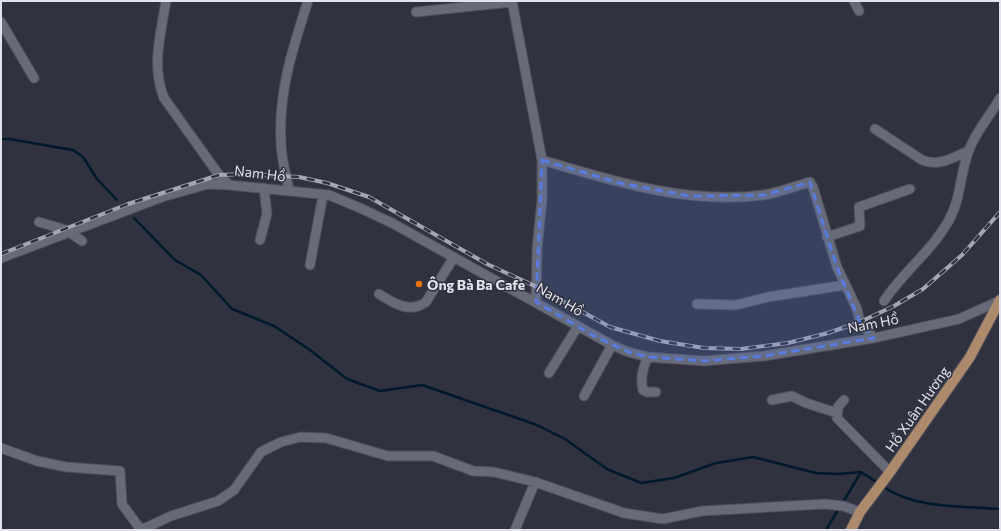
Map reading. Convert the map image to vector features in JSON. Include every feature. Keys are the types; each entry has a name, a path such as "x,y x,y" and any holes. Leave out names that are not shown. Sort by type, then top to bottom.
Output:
{"main road":[{"name":"Hồ Xuân Hương","path":"851,530 863,508 970,357 1000,300"}],"street":[{"name":"Nam Hồ","path":"166,1 157,51 158,84 164,98 219,175 229,185 289,190 322,195 360,208 392,223 612,345 648,357 704,361 764,356 874,338 959,319 1000,300"},
{"path":"289,190 280,142 286,71 308,1"},
{"path":"416,12 512,1 542,160 542,199 536,302"},
{"path":"854,1 859,11"},
{"path":"1,22 34,78"},
{"path":"884,301 892,288 941,234 950,219 957,200 968,151 1000,98"},
{"path":"875,129 929,163 945,162 968,151"},
{"path":"542,160 620,183 690,196 736,197 764,195 810,182 813,187 827,237 845,285 857,309 860,322 874,338"},
{"path":"1,258 162,198 208,184 229,185"},
{"path":"260,240 267,214 264,188"},
{"path":"827,237 860,226 859,207 910,189"},
{"path":"310,265 322,195"},
{"path":"39,222 70,233 82,241"},
{"path":"379,294 392,303 403,307 420,306 426,302 454,257"},
{"path":"697,304 736,305 768,297 845,285"},
{"path":"549,372 578,326"},
{"path":"584,396 612,345"},
{"path":"648,357 643,368 643,390 647,392 656,392"},
{"path":"772,400 792,396 806,403 837,413"},
{"path":"844,400 838,407 837,418 887,475"},
{"path":"1,448 37,461 66,467 120,471 122,504 141,530 171,516 218,501 234,490 261,452 281,442 301,437 326,438 388,456 433,456 473,471 494,472 535,482 624,513 663,519 702,511 825,504 863,508"},
{"path":"515,530 535,482"}],"highlighted area":[{"path":"542,160 620,183 690,196 764,195 810,182 837,267 860,322 874,338 764,356 704,361 648,357 628,352 592,335 536,302"}],"waterway":[{"path":"1,139 9,139 73,150 83,157 97,179 117,200"},
{"path":"134,218 175,260 201,275 232,309 274,326 310,350 347,379 380,391 422,385 537,425 565,439 607,469 641,483 674,478 716,463 753,457 816,473 837,474 861,472 878,483"},
{"path":"842,504 861,472"},
{"path":"882,486 909,499 924,503 1000,509"},
{"path":"826,530 839,508"}],"railway":[{"path":"1,254 128,204 219,175 247,174 299,177 327,183 369,197 487,264 537,287 610,327 660,341 704,348 741,349 788,343 828,333 860,322 894,306 923,289 962,255 1000,212"}],"place":[{"name":"Ông Bà Ba Cafe","path":"419,284"}]}
